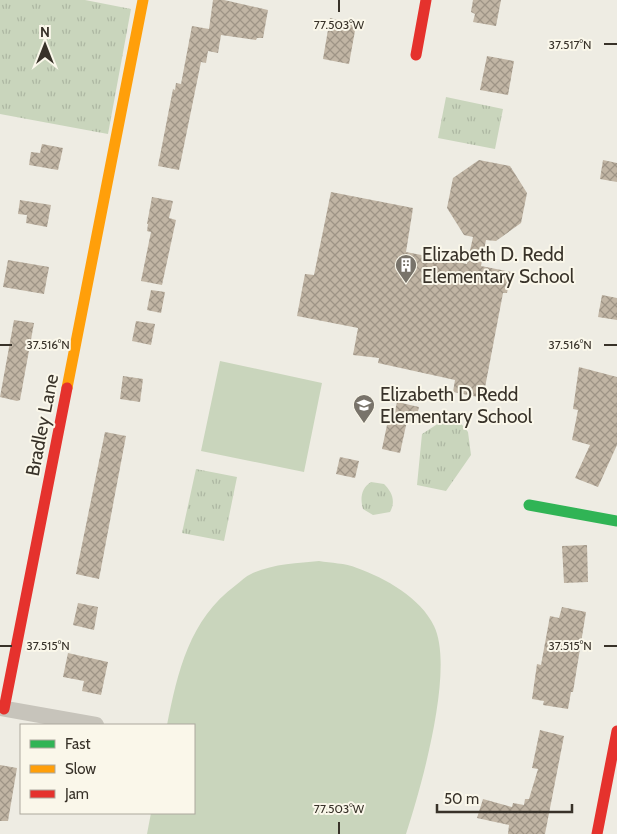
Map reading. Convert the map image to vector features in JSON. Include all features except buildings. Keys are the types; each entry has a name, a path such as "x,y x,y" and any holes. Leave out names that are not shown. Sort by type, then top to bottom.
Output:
{"street":[{"name":"Bradley Lane","path":"2,708 144,0"},
{"path":"416,55 426,0"},
{"path":"528,505 617,520"},
{"path":"2,708 90,724"},
{"path":"597,834 611,796 617,731"}],"green space":[{"path":"0,0 85,0 131,9 108,134 0,114"},
{"path":"446,97 503,109 495,149 438,138"},
{"path":"220,361 322,383 304,472 201,451"},
{"path":"453,414 468,432 471,455 446,491 417,485 422,434"},
{"path":"196,469 237,477 224,541 182,533"},
{"path":"371,482 384,484 389,490 393,500 390,512 373,515 363,509 362,494 365,487"},
{"path":"319,561 352,566 368,572 390,583 411,598 428,616 434,626 439,645 441,670 434,729 420,788 406,834 147,834 151,814 195,814 195,724 167,724 181,666 196,630 220,599 249,575 276,566"}],"traffic: fast":[{"path":"529,505 617,521"}],"traffic: slow":[{"path":"67,388 143,0"}],"traffic: jam":[{"path":"416,55 426,0"},
{"path":"4,709 67,388"},
{"path":"597,834 617,731"}],"place":[{"name":"Elizabeth D. Redd Elementary School","path":"406,284"},
{"name":"Elizabeth D Redd Elementary School","path":"364,424"}]}
